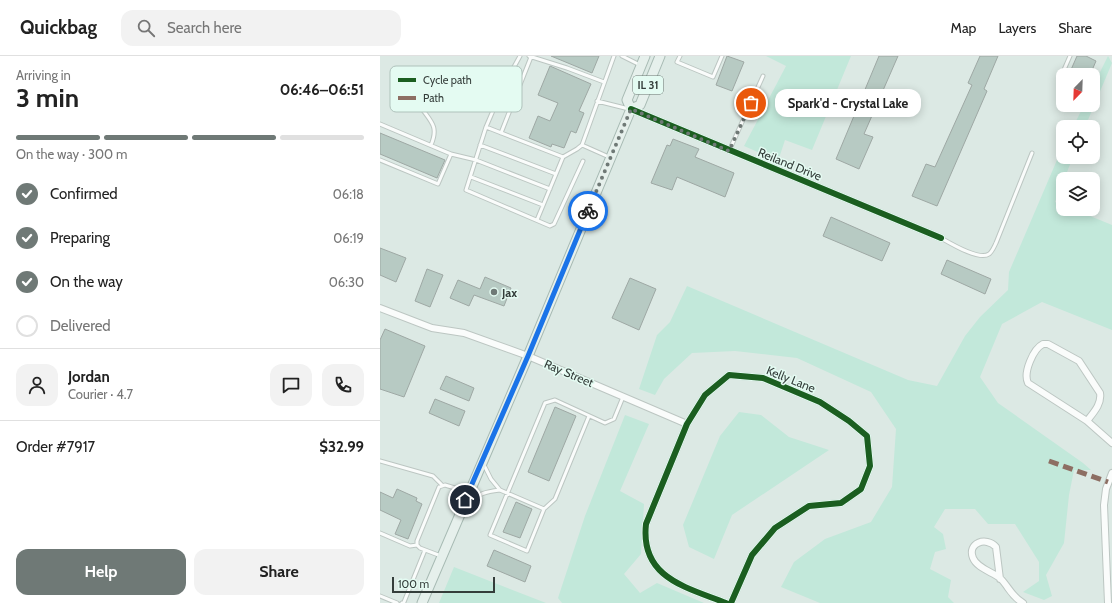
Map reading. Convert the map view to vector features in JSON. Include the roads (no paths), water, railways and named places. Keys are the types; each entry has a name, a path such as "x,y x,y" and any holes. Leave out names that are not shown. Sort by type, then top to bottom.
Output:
{"main road":[{"name":"IL 31","path":"631,109 627,100 645,56"},
{"name":"IL 31","path":"422,603 482,460 528,356 631,109 640,105 660,56"}],"street":[{"name":"Reiland Drive","path":"631,109 941,238"},
{"name":"Ray Street","path":"380,308 432,328 464,333 528,356 686,424"},
{"path":"1087,421 1099,404 1100,393 1077,359 1048,344 1040,345 1036,349 1026,371 1028,383 1087,421 1112,443"},
{"name":"Kelly Lane","path":"726,603 674,582 663,574 655,565 650,555 646,541 646,524 686,424 705,395 729,375 763,378 820,402 849,421 867,436 870,466 861,489 841,503 809,506 775,528 752,556 730,603"},
{"path":"1108,603 1109,537 1104,505 1106,489 1112,474"},
{"path":"1000,579 996,547 987,541 979,542 973,548 973,559 1000,579 1012,596 1023,603"}],"lane":[{"path":"514,66 520,56"},
{"path":"522,77 530,56 604,82"},
{"path":"537,220 563,157 582,145 614,56"},
{"path":"622,56 641,66"},
{"path":"680,56 677,62 713,76 722,56"},
{"path":"1065,68 1070,56"},
{"path":"729,151 763,76"},
{"path":"597,101 631,109"},
{"path":"424,112 433,124 435,131 435,136 431,145"},
{"path":"492,112 486,127 466,190 550,226 554,224 583,161"},
{"path":"501,133 509,112"},
{"path":"380,124 451,154 476,160 550,189"},
{"path":"486,127 563,157"},
{"path":"480,145 556,174"},
{"path":"582,145 611,157"},
{"path":"941,238 974,255 985,256 990,254 996,243 1032,152"},
{"path":"380,160 438,184 451,154"},
{"path":"471,177 543,205"},
{"path":"589,416 555,499 544,509 527,551 490,535 545,403 555,400 605,422 614,419 623,397"},
{"path":"482,460 489,475 500,490"},
{"path":"380,461 433,476 442,485 445,484 469,492"},
{"path":"417,545 417,541 442,485"},
{"path":"462,508 486,491 500,490 544,509"},
{"path":"380,533 410,546 417,545 420,548 442,556"},
{"path":"403,602 425,550"},
{"path":"380,596 396,603"}],"place":[{"name":"Spark'd - Crystal Lake","path":"751,103"},
{"name":"Jax","path":"494,292"}]}
